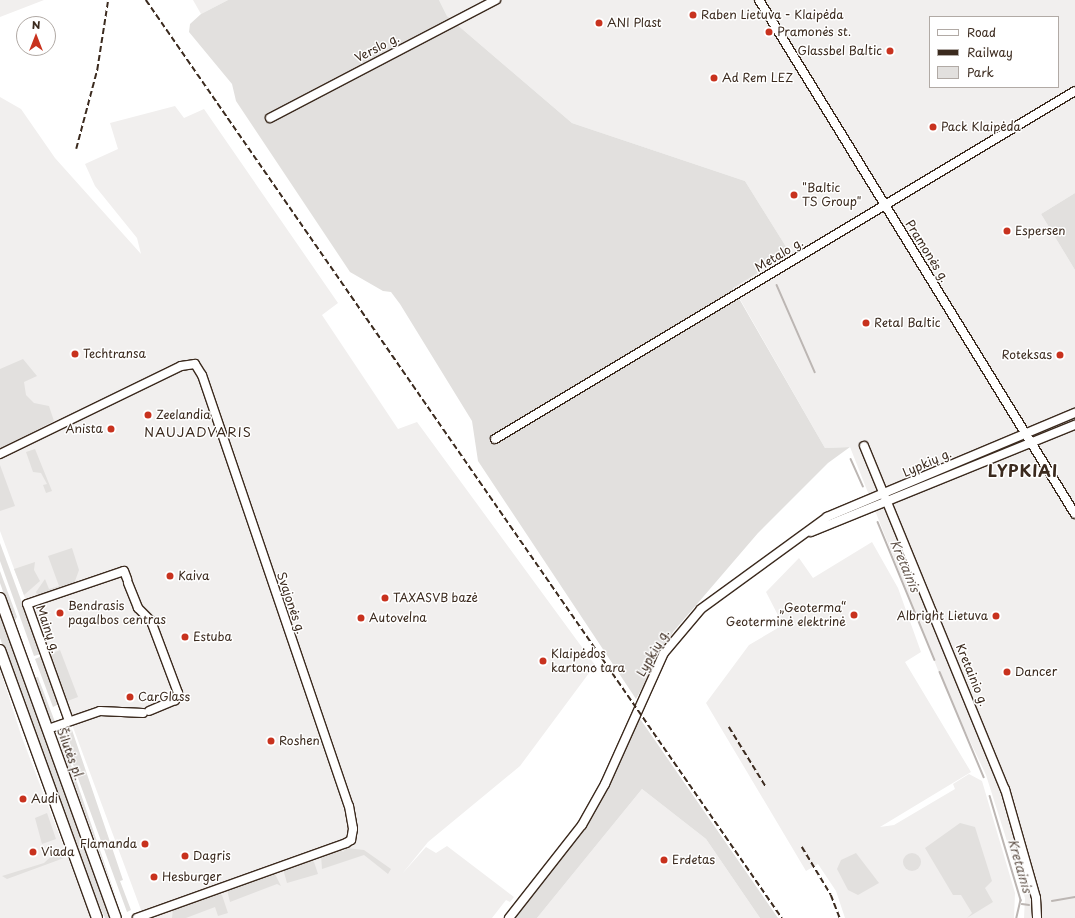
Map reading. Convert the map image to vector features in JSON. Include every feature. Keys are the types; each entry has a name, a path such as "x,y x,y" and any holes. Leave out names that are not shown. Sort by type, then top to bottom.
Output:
{"main road":[{"name":"Šilutės pl.","path":"0,598 116,918"},
{"path":"0,650 98,918"}],"street":[{"name":"Verslo g.","path":"270,118 496,0"},
{"name":"Pramonės g.","path":"759,0 1075,514"},
{"name":"Metalo g.","path":"495,439 1075,91"},
{"name":"Svajonės g.","path":"0,454 182,366 195,364 202,375 349,806 353,829 351,840 346,843 137,918"},
{"name":"Lypkių g.","path":"508,918 584,821 605,784 637,709 664,653 688,622 717,596 792,542 1025,433 1075,413"},
{"name":"Lypkių g.","path":"886,498 1075,425"},
{"name":"Kretainio g.","path":"864,446 1005,789 1036,898 1037,918"},
{"name":"Mainų g.","path":"48,729 100,711 146,712 175,700 178,693 151,621 138,608 124,571 27,604 68,721"}],"shaded area":[{"path":"0,0 44,0 0,17"},
{"path":"193,0 228,0 201,14"},
{"path":"439,0 1075,0 1075,193 1041,214 1075,270 1075,918 1024,918 1025,898 986,775 945,688 850,447 825,448 733,287 790,253 745,181 572,123 447,16"},
{"path":"0,97 21,109 55,158 141,254 137,238 95,186 85,164 118,149 110,123 175,106 184,118 204,109 338,303 322,315 398,429 417,422 595,665 520,766 428,842 402,874 426,847 436,853 447,846 514,897 510,902 506,900 492,918 144,918 0,531"},
{"path":"872,542 898,588 921,652 905,662 971,772 880,827 894,825 955,789 953,784 969,774 982,781 1015,893 1014,918 845,918 836,891 818,864 806,871 706,703 749,645 783,625 766,592 799,558 813,578"},
{"path":"0,669 21,735 91,918 0,918"},
{"path":"642,789 706,839 760,918 537,918"}],"green space":[{"path":"228,0 439,0 447,16 572,123 745,181 790,253 733,288 825,448 850,447 828,463 758,533 673,632 636,699 478,461 472,421 400,304 391,292 383,291 350,272 236,101 232,84 189,32 190,24 201,14"},
{"path":"1075,193 1075,270 1041,214"},
{"path":"23,359 37,376 24,382 26,395 34,403 49,406 54,421 0,449 0,369"},
{"path":"35,449 52,491 46,493 43,485 47,484 41,473 33,472 26,452"},
{"path":"0,465 15,506 0,511"},
{"path":"0,543 41,654 34,656 0,561"},
{"path":"72,548 79,570 74,584 38,598 36,592 45,579 49,589 59,586 48,556"},
{"path":"35,562 34,570 40,581 24,595 14,569"},
{"path":"0,571 17,617 14,622 0,583"},
{"path":"0,612 110,918 105,918 86,876 0,638"},
{"path":"60,650 78,697 65,702 48,655"},
{"path":"42,656 59,704 53,707 35,659"},
{"path":"38,677 55,722 49,720 34,678"},
{"path":"636,713 778,918 760,918 706,839 642,789 537,918 512,918 585,825"},
{"path":"68,727 72,730 123,880 120,881 131,910 127,912 60,729"},
{"path":"57,737 61,738 68,756 119,906"},
{"path":"47,813 56,839 42,844 35,818"},
{"path":"960,823 975,827 992,881 985,888 993,902 967,918 972,913 961,895 953,895 925,848"},
{"path":"60,848 64,858 7,879 2,876 44,863"},
{"path":"346,848 364,850 391,869 388,874 364,855 322,869 321,855 341,849 343,852"},
{"path":"856,853 879,883 858,895 848,890 837,869 841,860"},
{"path":"912,853 918,856 921,862 918,868 912,871 906,868 903,862 906,856"},
{"path":"307,859 314,862 318,874 287,883 283,869"},
{"path":"274,872 281,886 277,884 230,902 227,890"},
{"path":"216,893 222,895 228,913 218,916 215,907 186,918 172,918 173,909"}],"waterway":[{"name":"Kretainis","path":"777,285 815,372"},
{"name":"Kretainis","path":"851,459 863,486"},
{"name":"Kretainis","path":"878,522 935,660"},
{"name":"Kretainis","path":"940,672 984,777"},
{"name":"Kretainis","path":"990,796 1021,900 1017,918"},
{"path":"1052,901 1075,897"},
{"path":"1022,904 1029,905"}],"railway":[{"path":"76,149 97,70 108,0"},
{"path":"146,0 782,918"},
{"path":"729,727 766,787"},
{"path":"802,847 831,895 840,918"}],"place":[{"name":"Raben Lietuva - Klaipėda","path":"693,15"},
{"name":"ANI Plast","path":"599,23"},
{"name":"Pramonės st.","path":"769,32"},
{"name":"Glassbel Baltic","path":"890,51"},
{"name":"Ad Rem LEZ","path":"714,78"},
{"name":"Pack Klaipėda","path":"933,127"},
{"name":"\"Baltic TS Group\"","path":"794,195"},
{"name":"Espersen","path":"1007,231"},
{"name":"Retal Baltic","path":"866,323"},
{"name":"Techtransa","path":"75,354"},
{"name":"Roteksas","path":"1060,355"},
{"name":"Zeelandia","path":"148,415"},
{"name":"Anista","path":"111,429"},
{"name":"Kaiva","path":"170,576"},
{"name":"TAXASVB bazė","path":"385,598"},
{"name":"Bendrasis pagalbos centras","path":"60,613"},
{"name":"„Geoterma“ Geoterminė elektrinė","path":"854,615"},
{"name":"Albright Lietuva","path":"996,616"},
{"name":"Autovelna","path":"361,618"},
{"name":"Estuba","path":"185,637"},
{"name":"Klaipėdos kartono tara","path":"543,661"},
{"name":"Dancer","path":"1007,672"},
{"name":"CarGlass","path":"130,697"},
{"name":"Roshen","path":"271,741"},
{"name":"Audi","path":"23,799"},
{"name":"Flamanda","path":"145,844"},
{"name":"Viada","path":"33,852"},
{"name":"Dagris","path":"185,856"},
{"name":"Erdetas","path":"664,860"},
{"name":"Hesburger","path":"154,877"}],"district":[{"name":"NAUJADVARIS","path":"198,432"},
{"name":"LYPKIAI","path":"1023,470"}]}
